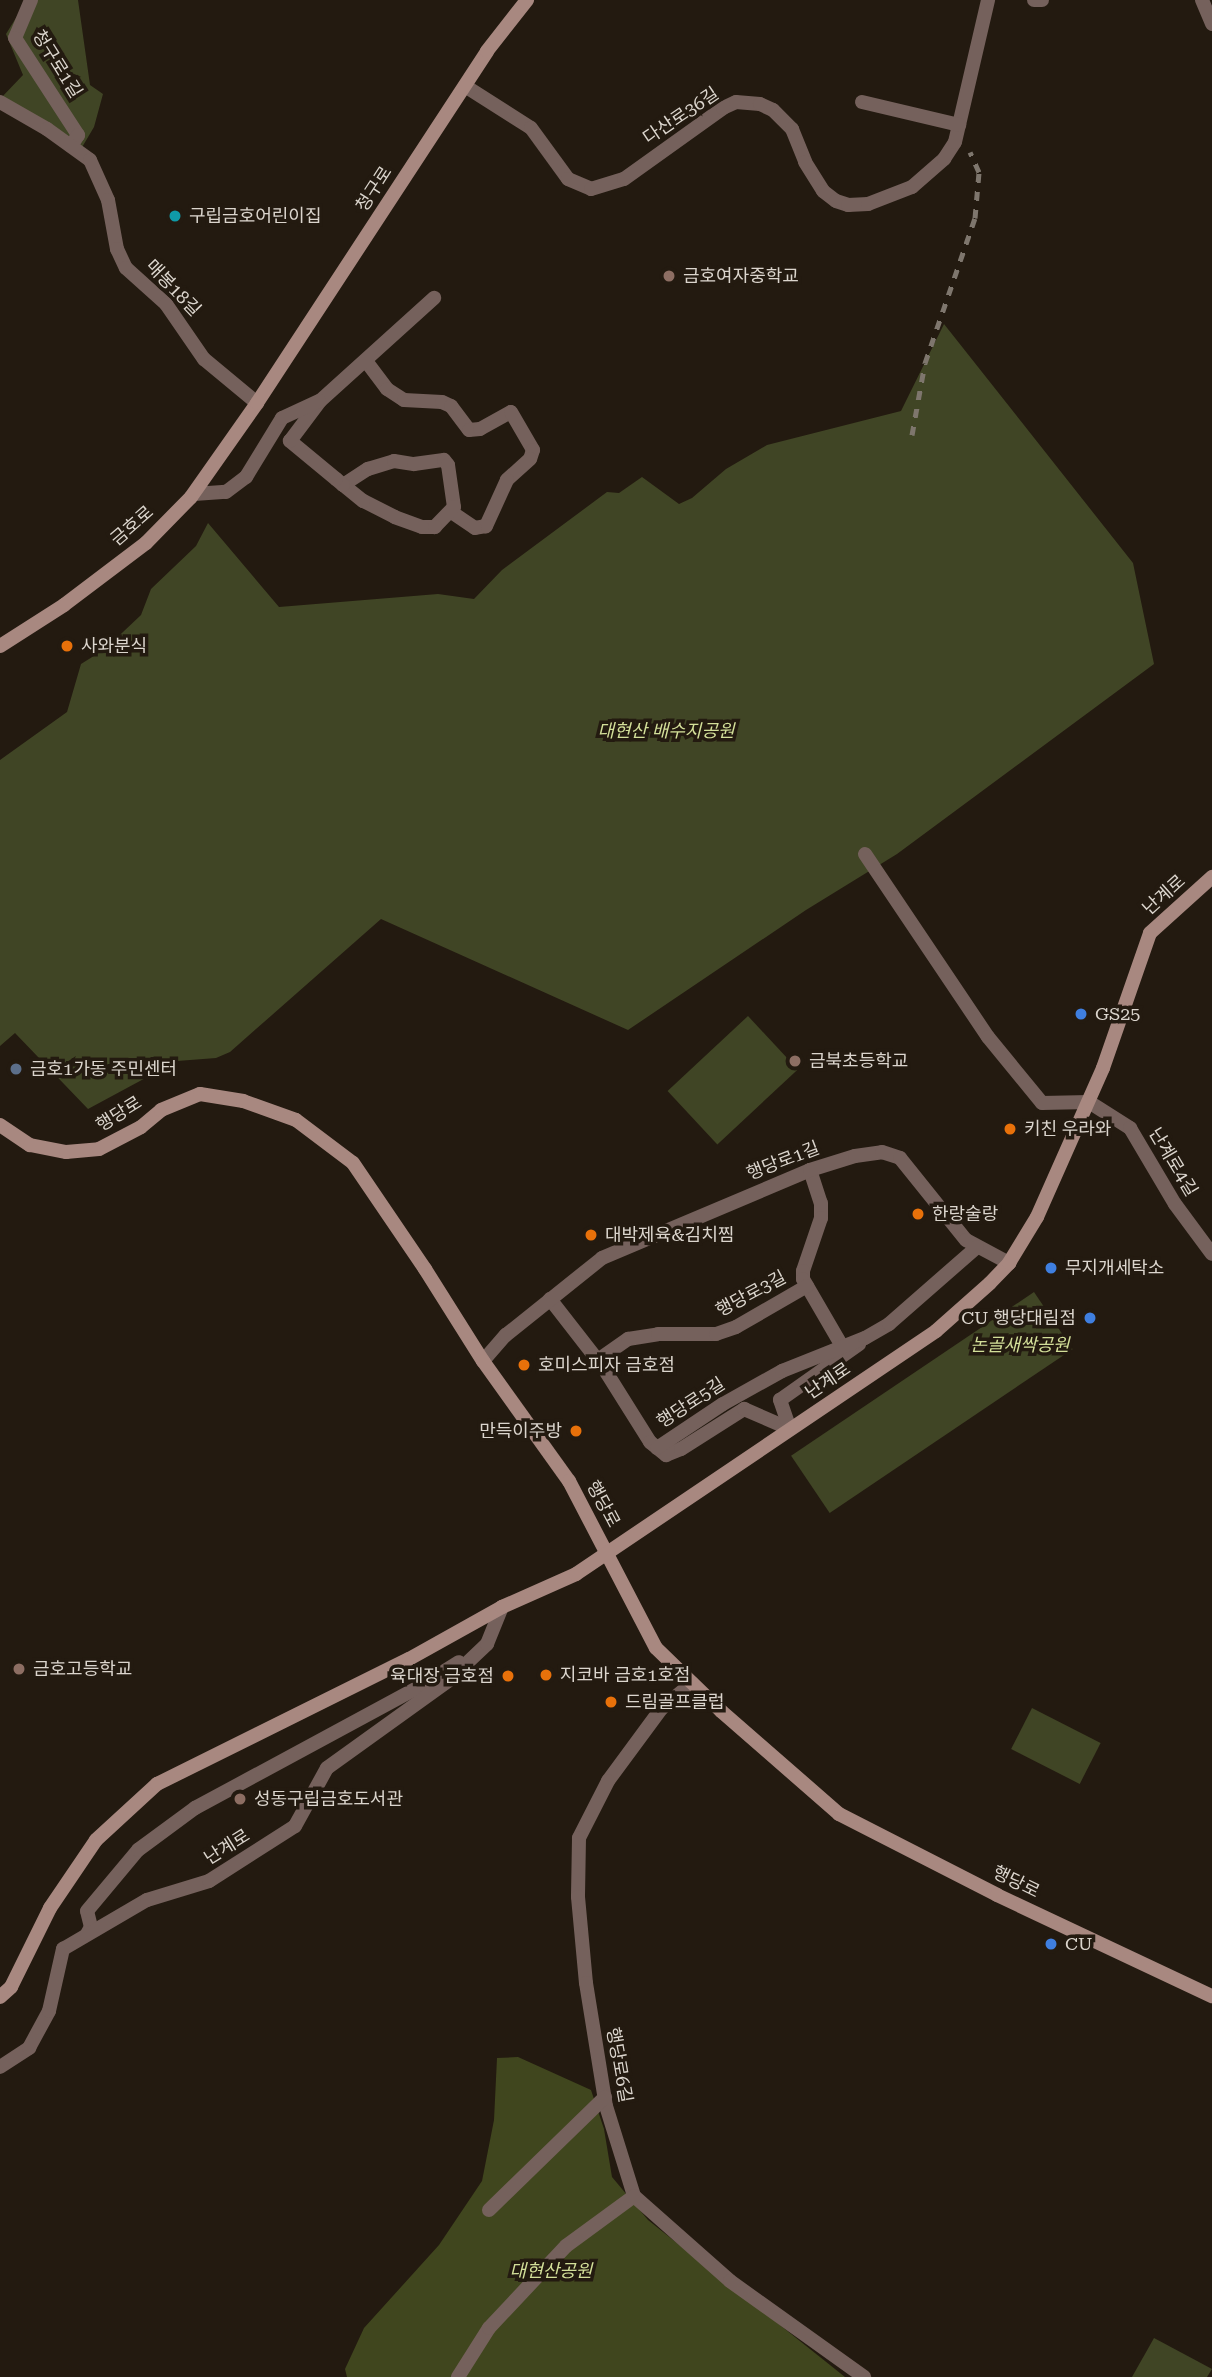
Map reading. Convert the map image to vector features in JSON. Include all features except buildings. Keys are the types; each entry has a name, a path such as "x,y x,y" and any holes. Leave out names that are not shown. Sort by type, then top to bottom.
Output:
{"main road":[{"name":"청구로","path":"257,403 487,51 527,0"},
{"name":"금호로","path":"0,646 64,605 146,543 194,494 257,403"},
{"name":"난계로","path":"0,1997 11,1987 50,1908 96,1840 157,1784 409,1659 502,1607 576,1574 722,1478 936,1331 1009,1263 1037,1217 1089,1102 1122,1018 1150,933 1212,877"},
{"name":"행당로","path":"0,1125 30,1145 65,1152 99,1149 141,1126 161,1110 200,1094 243,1101 296,1120 353,1163 432,1280 483,1362 569,1481 656,1648 692,1683 839,1814 997,1895 1212,1996"}],"street":[{"name":"청구로1길","path":"31,0 15,38 78,135 71,146"},
{"name":"다산로36길","path":"465,86 531,128 568,179 591,189 624,179 723,108 749,101 773,110 784,118 823,191 836,201 848,205 868,204 912,187 929,173 955,142 988,0"},
{"path":"1034,0 1042,0"},
{"path":"1202,0 1212,24"},
{"name":"매봉18길","path":"0,102 90,160 108,200 117,249 126,268 166,304 191,335 204,359 257,403"},
{"path":"862,102 959,125"},
{"path":"434,298 320,401 290,441 363,501 422,527 435,527 453,510"},
{"path":"343,485 368,469 394,461 414,464 444,460 448,466 453,510 475,528 486,526 507,480 530,459 533,450 511,412 480,429 469,430 451,406 442,401 404,400 387,389 366,361"},
{"path":"194,494 226,492 246,477 282,418 320,401"},
{"path":"864,854 988,1037 1042,1102 1089,1102"},
{"name":"난계로4길","path":"1089,1102 1130,1128 1175,1204 1212,1254"},
{"name":"행당로1길","path":"483,1362 506,1335 602,1258 810,1170 855,1156 882,1152 900,1158 966,1240 1009,1263"},
{"name":"행당로3길","path":"598,1360 628,1339 658,1334 716,1334 736,1327 807,1286 803,1271 821,1218 821,1203 810,1170"},
{"name":"행당로5길","path":"598,1360 650,1442 657,1448 723,1404 782,1371 864,1338 915,1302 977,1247"},
{"path":"807,1286 842,1346"},
{"path":"550,1299 598,1360"},
{"path":"790,1429 780,1400 854,1350 864,1338"},
{"path":"657,1448 666,1455 681,1450 744,1409 790,1429"},
{"name":"난계로","path":"0,2067 29,2048 49,2011 63,1949 147,1900 209,1881 295,1826 327,1768 448,1681 487,1644 502,1607"},
{"path":"87,1934 91,1927 87,1911 129,1860 195,1808 424,1684 487,1644"},
{"name":"행당로6길","path":"634,2196 605,2097 583,1956 578,1896 579,1838 608,1781 661,1709 692,1683"},
{"path":"489,2210 605,2097"},
{"path":"458,2377 489,2328 566,2246 634,2196 730,2281 864,2377"}],"green space":[{"path":"27,0 78,0 90,85 103,94 94,127 81,149 1,98 23,75 6,34"},
{"name":"대현산 배수지공원","path":"944,324 1133,563 1154,664 897,854 806,910 628,1030 381,919 230,1052 216,1058 177,1061 88,1109 15,1033 0,1046 0,760 67,712 81,664 105,649 141,615 151,589 196,546 208,523 279,607 438,594 474,599 502,570 607,492 619,493 642,477 679,504 692,498 726,469 767,445 901,411"},
{"path":"748,1016 798,1069 717,1144 668,1091"},
{"name":"논골새싹공원","path":"1034,1292 1073,1349 830,1513 791,1456"},
{"path":"1032,1708 1101,1743 1080,1784 1011,1749"},
{"name":"대현산공원","path":"518,2057 591,2090 604,2129 612,2177 648,2220 845,2377 347,2377 345,2369 364,2328 439,2245 482,2181 494,2120 497,2058"},
{"path":"1154,2338 1212,2369 1207,2377 1132,2377"}],"railway":[{"path":"912,435 925,363 975,218 979,172 970,152"}],"place":[{"name":"구립금호어린이집","path":"175,216"},
{"name":"금호여자중학교","path":"669,276"},
{"name":"사와분식","path":"67,646"},
{"name":"GS25","path":"1081,1014"},
{"name":"금북초등학교","path":"795,1061"},
{"name":"금호1가동 주민센터","path":"16,1069"},
{"name":"키친 우라와","path":"1010,1129"},
{"name":"한랑술랑","path":"918,1214"},
{"name":"대박제육&김치찜","path":"591,1235"},
{"name":"무지개세탁소","path":"1051,1268"},
{"name":"CU 행당대림점","path":"1090,1318"},
{"name":"호미스피자 금호점","path":"524,1365"},
{"name":"만득이주방","path":"576,1431"},
{"name":"금호고등학교","path":"19,1669"},
{"name":"지코바 금호1호점","path":"546,1675"},
{"name":"육대장 금호점","path":"508,1676"},
{"name":"드림골프클럽","path":"611,1702"},
{"name":"성동구립금호도서관","path":"240,1799"},
{"name":"CU","path":"1051,1944"}]}
